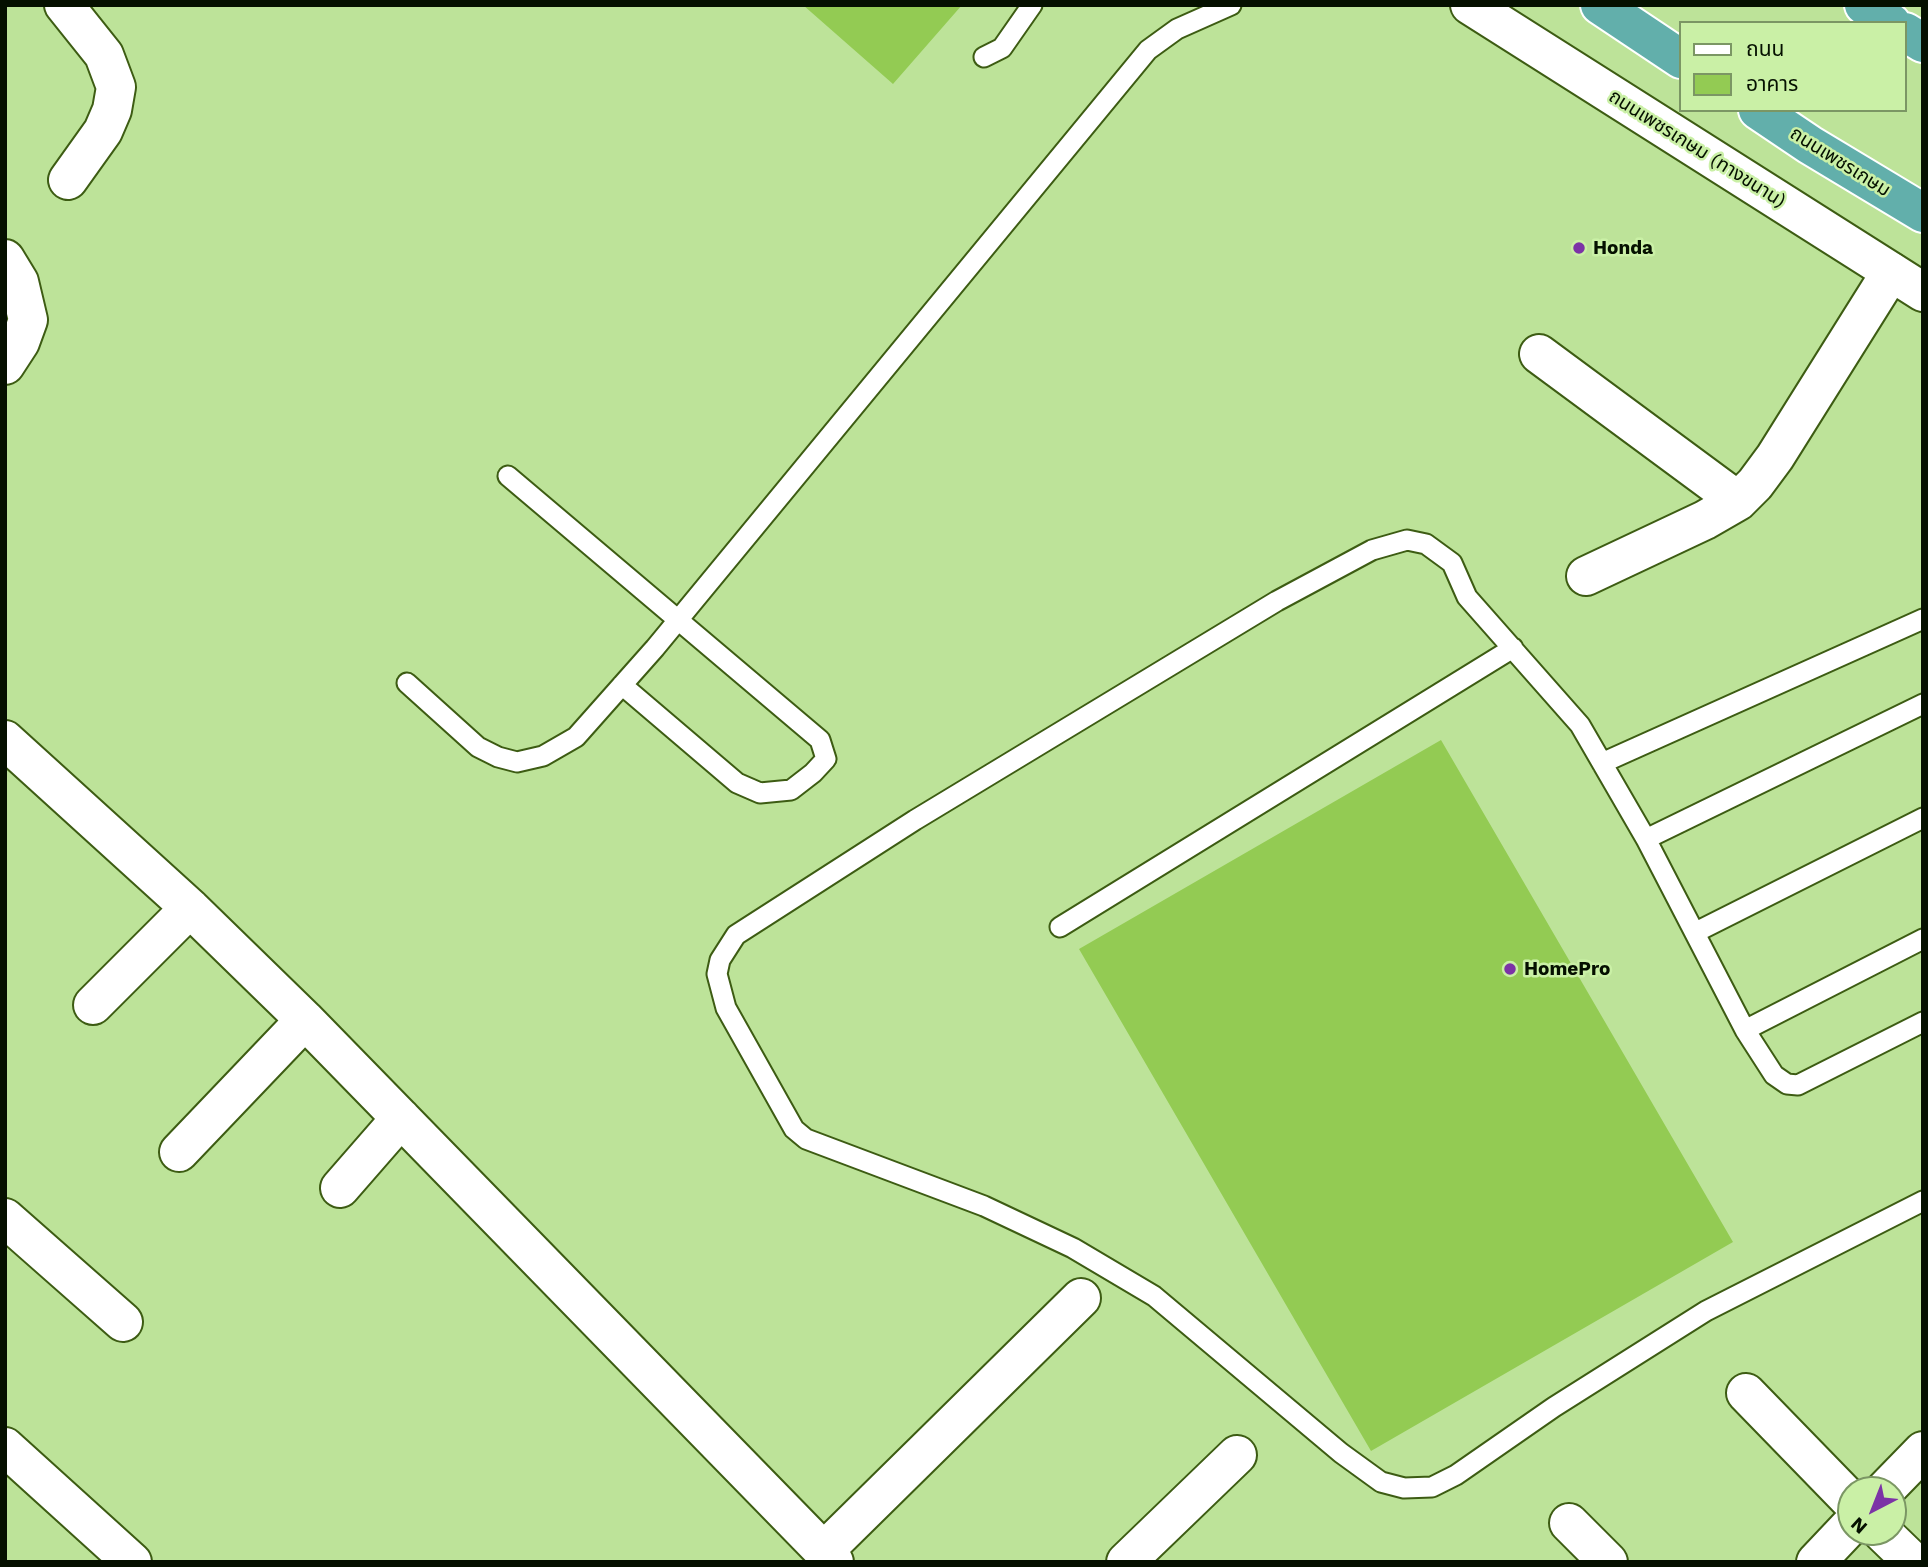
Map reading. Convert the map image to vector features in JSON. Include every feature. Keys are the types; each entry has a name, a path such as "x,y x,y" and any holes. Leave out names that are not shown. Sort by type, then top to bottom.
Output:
{"highway":[{"path":"1600,5 1680,58"},
{"path":"1864,5 1888,21"},
{"path":"1907,33 1923,43"},
{"name":"ถนนเพชรเกษม","path":"1761,112 1923,213"}],"street":[{"path":"64,5 104,55 116,87 112,110 103,131 68,180"},
{"name":"ถนนเพชรเกษม (ทางขนาน)","path":"1471,5 1907,282"},
{"path":"5,259 19,282 28,320 20,342 5,365"},
{"path":"1586,576 1705,520 1738,501 1755,484 1907,282"},
{"path":"1539,354 1738,501"},
{"path":"5,740 190,908 305,1020 829,1557 1081,1298"},
{"path":"93,1004 190,908"},
{"path":"179,1152 305,1020"},
{"path":"340,1188 401,1118"},
{"path":"5,1218 123,1322"},
{"path":"1746,1393 1837,1487"},
{"path":"5,1447 132,1562"},
{"path":"1899,1476 1923,1451"},
{"path":"1126,1562 1237,1455"},
{"path":"1569,1523 1608,1562"},
{"path":"1816,1562 1837,1540"},
{"path":"1896,1546 1913,1562"}],"lane":[{"path":"984,57 1002,48 1032,5"},
{"path":"407,683 478,747 498,757 517,761 543,756 576,737 677,621 1148,50 1177,29 1231,5"},
{"path":"508,476 821,740 826,759 791,790 760,793 737,783 622,685"},
{"path":"1923,1022 1798,1085 1787,1084 1774,1075 1745,1030 1646,839 1580,725 1467,597 1452,564 1426,544 1407,540 1372,550 1277,601 938,805 736,935 720,960 717,974 726,1008 794,1129 806,1139 984,1206 1073,1248 1154,1296 1341,1453 1381,1482 1404,1488 1432,1488 1456,1475 1554,1407 1706,1311 1923,1201"},
{"path":"1602,763 1923,619"},
{"path":"1060,927 1513,648"},
{"path":"1646,839 1923,704"},
{"path":"1696,932 1923,818"},
{"path":"1745,1030 1923,939"}],"building":[{"path":"803,5 962,5 893,84"},
{"path":"1441,740 1733,1242 1371,1451 1079,949"}],"place":[{"name":"Honda","path":"1579,248"},
{"name":"HomePro","path":"1510,969"}]}
